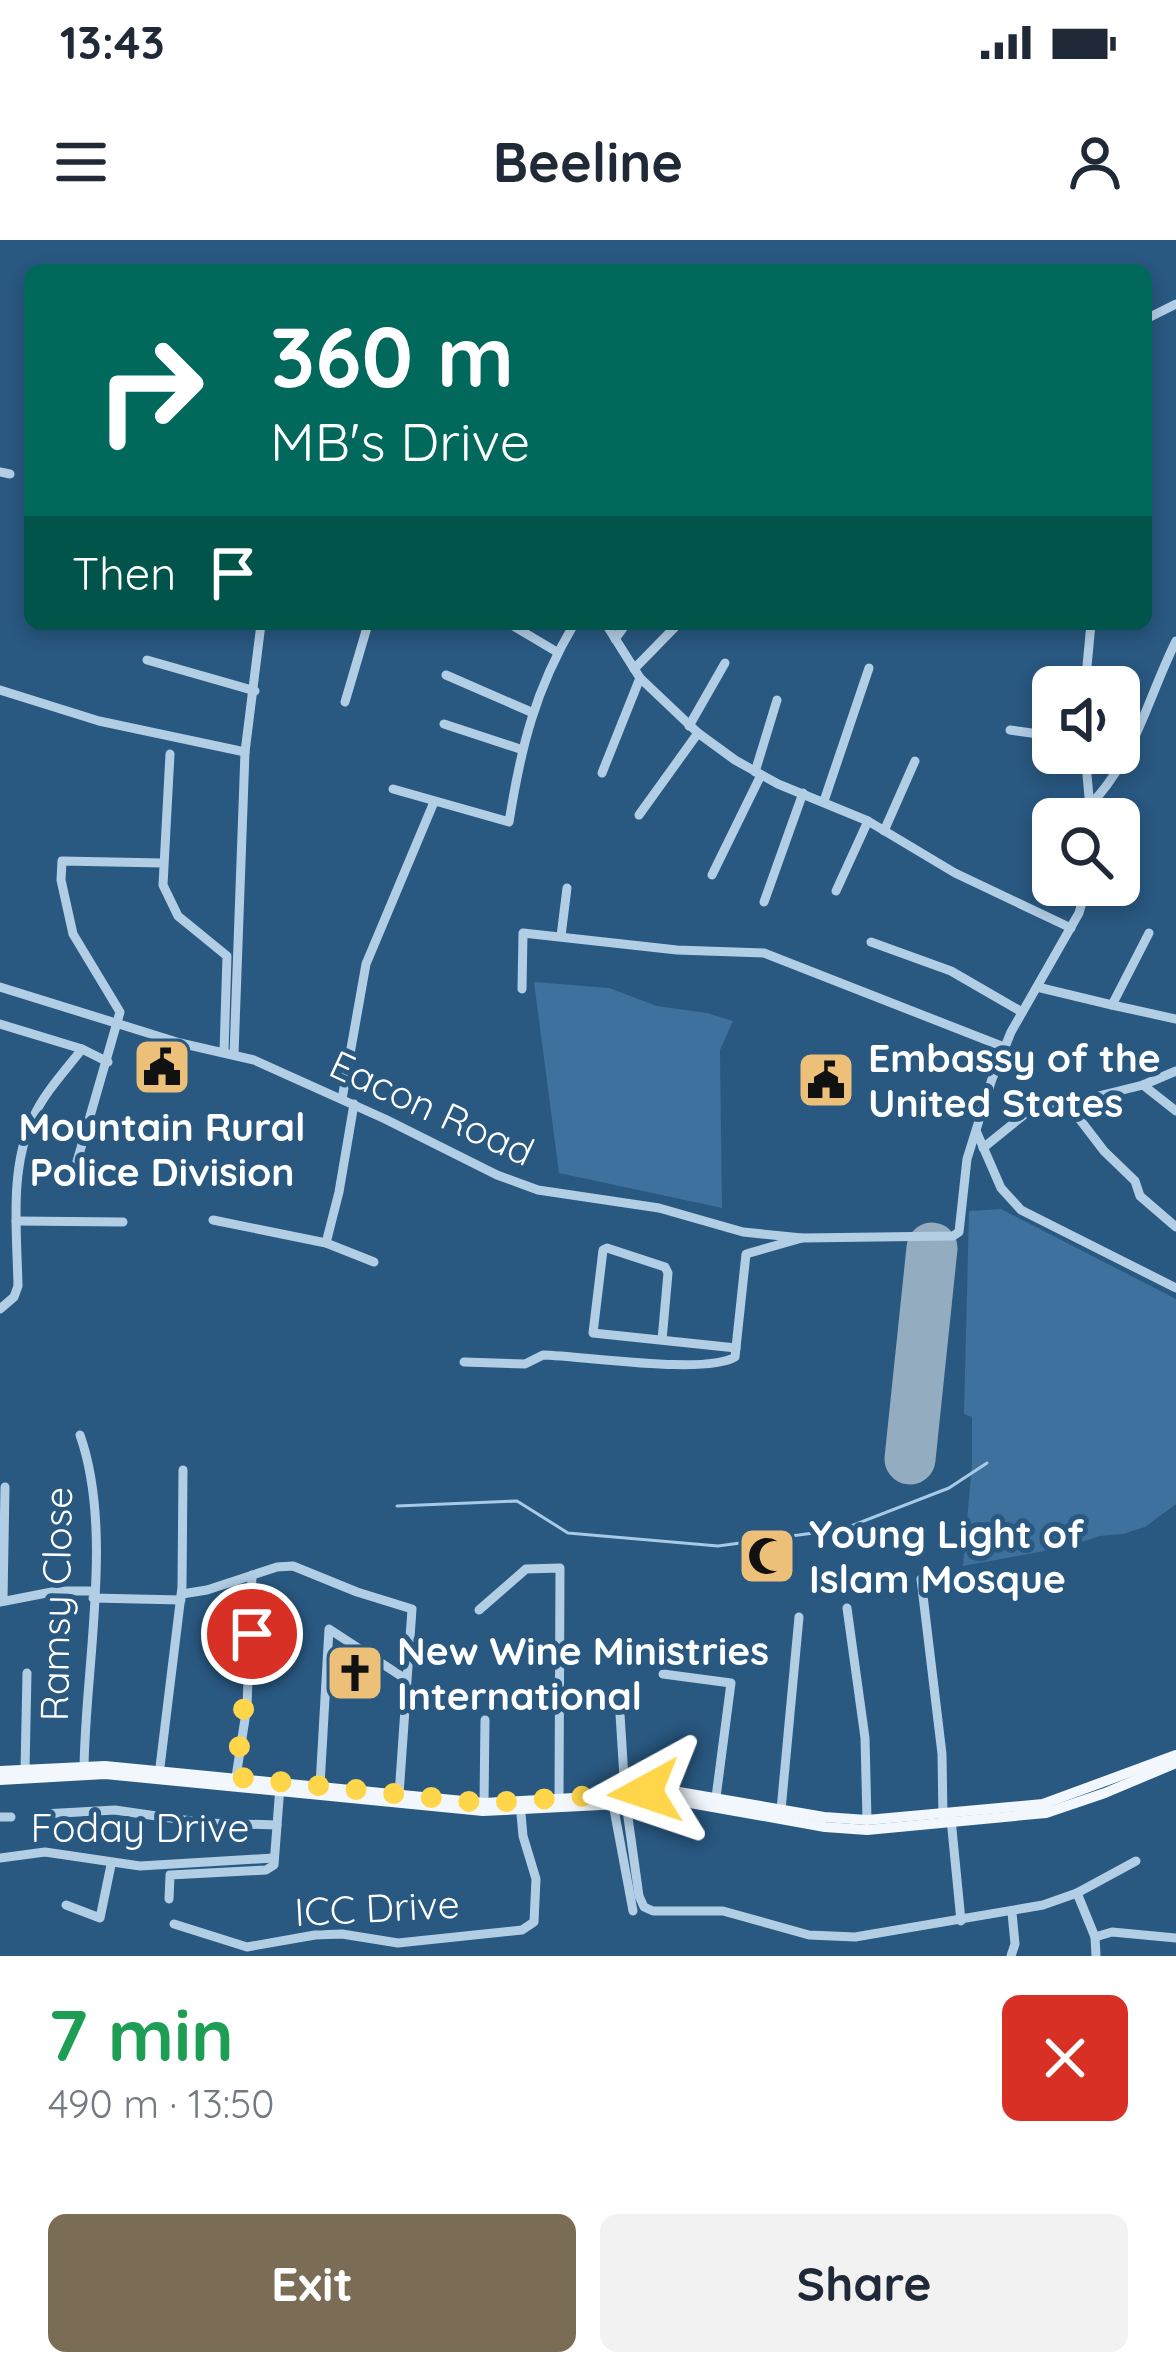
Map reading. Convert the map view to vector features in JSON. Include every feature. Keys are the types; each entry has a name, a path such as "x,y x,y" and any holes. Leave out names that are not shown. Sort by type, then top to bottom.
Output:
{"main road":[{"path":"0,1775 84,1770 280,1785 445,1805 520,1807 679,1792 846,1829 1043,1804 1176,1759"},
{"path":"0,1775 84,1770"},
{"path":"159,1775 320,1785 445,1805 520,1807 559,1800 621,1800"},
{"path":"716,1802 867,1820 947,1818"}],"street":[{"path":"229,1053 245,752 260,630"},
{"path":"344,703 366,630"},
{"path":"520,630 557,652"},
{"path":"393,789 509,822 531,712 570,630"},
{"path":"610,630 637,674 693,729 758,773 868,821 955,873 1071,928"},
{"path":"615,639 622,630"},
{"path":"602,773 637,674 673,630"},
{"path":"1086,666 1090,630"},
{"path":"1096,798 1138,735 1176,641"},
{"path":"147,660 255,691"},
{"path":"639,815 693,729 725,663"},
{"path":"824,801 868,668"},
{"path":"446,675 531,712"},
{"path":"0,690 99,721 245,752"},
{"path":"712,875 758,773 777,700"},
{"path":"444,724 520,749"},
{"path":"1010,730 1032,733"},
{"path":"170,754 164,885 178,916 227,956 229,1053"},
{"path":"884,831 915,760"},
{"path":"764,902 803,793"},
{"path":"342,1099 366,964 434,802"},
{"path":"836,891 868,821"},
{"path":"117,1182 77,1180 74,1172 108,1062 119,1007 81,951 67,915 62,861 162,863"},
{"path":"561,936 567,888"},
{"path":"1079,906 1004,1047 977,1133 1001,1188 1021,1210 1176,1288"},
{"path":"1112,1005 1149,933"},
{"path":"522,989 522,935 764,953 1004,1047"},
{"path":"871,942 951,971 1022,1012"},
{"path":"1036,987 1176,1019"},
{"name":"Eacon Road","path":"0,988 229,1053 342,1099 497,1175 538,1190 659,1208 743,1232 802,1238 952,1235 959,1232 967,1159 977,1133"},
{"path":"0,1024 82,1049 108,1062"},
{"path":"0,1309 14,1297 17,1286 22,1148 33,1117 82,1049"},
{"path":"983,1148 1025,1114 1143,1085 1176,1070"},
{"path":"1143,1085 1176,1111"},
{"path":"326,1243 353,1104"},
{"path":"1068,1104 1104,1151 1135,1181 1140,1196 1176,1227"},
{"path":"0,1204 17,1197"},
{"path":"213,1220 326,1243 374,1262"},
{"path":"16,1221 123,1222"},
{"path":"464,1362 525,1364 543,1355 718,1364 735,1358 746,1254 802,1238"},
{"path":"662,1340 665,1267 603,1250 593,1333 736,1348"},
{"name":"Ramsy Close","path":"80,1436 92,1491 93,1595 84,1770"},
{"path":"159,1775 181,1597 183,1470"},
{"path":"4,1487 2,1601 57,1591 181,1597 277,1567 297,1567 412,1609 399,1795"},
{"path":"479,1610 526,1569 560,1568 559,1800"},
{"path":"236,1777 247,1706 252,1576"},
{"path":"921,1579 961,1922"},
{"path":"847,1608 865,1738 867,1820"},
{"path":"781,1810 799,1616"},
{"path":"320,1785 329,1629 401,1676"},
{"path":"26,1770 27,1673"},
{"path":"663,1674 731,1683 716,1802"},
{"path":"620,1714 621,1800 633,1911"},
{"path":"484,1803 485,1720"},
{"name":"Foday Drive","path":"0,1858 45,1852 111,1865 183,1866 273,1858 280,1785"},
{"path":"621,1800 644,1907 741,1914 821,1937 1012,1913 1076,1893 1136,1861"},
{"name":"ICC Drive","path":"174,1924 247,1947 315,1935 398,1943 522,1930 532,1926 537,1887 520,1807"},
{"path":"44,1814 115,1810 205,1823 277,1825"},
{"path":"169,1899 170,1876 266,1870 274,1865 273,1858"},
{"path":"66,1905 100,1918 111,1865"},
{"path":"1076,1893 1095,1937 1096,1956"},
{"path":"1011,1956 1015,1944 1012,1913"},
{"path":"1095,1937 1112,1932 1176,1938"}],"shaded area":[{"path":"534,982 609,988 657,1006 733,1021 720,1050 722,1208 559,1173"},
{"path":"1001,1209 1176,1299 1176,1504 1145,1527 1123,1534 963,1566 972,1464 972,1417 964,1414 969,1211"}],"waterway":[{"path":"397,1506 517,1501 568,1533 718,1546 843,1529 949,1488 987,1463"}],"runway":[{"path":"910,1459 932,1248"}],"place":[{"name":"Mountain Rural Police Division","path":"162,1067"},
{"name":"Embassy of the United States","path":"826,1080"},
{"name":"Young Light of Islam Mosque","path":"767,1556"},
{"name":"New Wine Ministries International","path":"355,1673"}],"route":[{"path":"252,1634 236,1777 484,1803 645,1792"}]}
